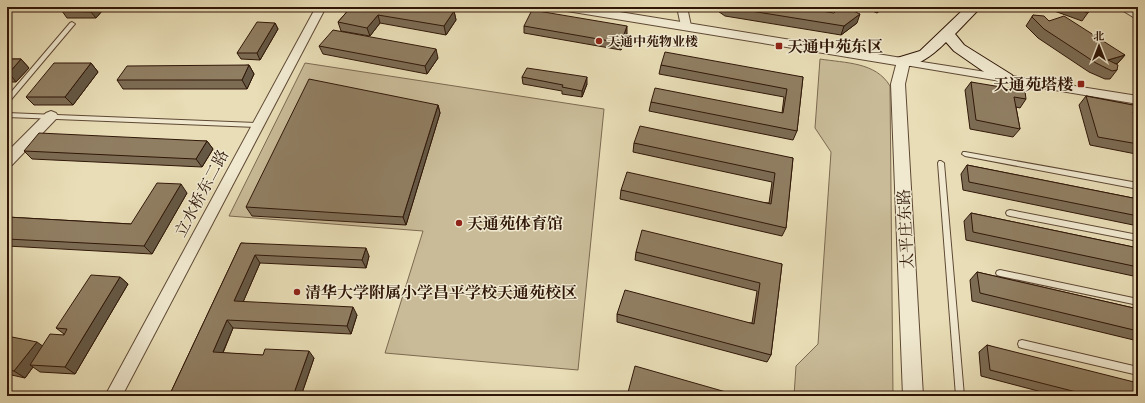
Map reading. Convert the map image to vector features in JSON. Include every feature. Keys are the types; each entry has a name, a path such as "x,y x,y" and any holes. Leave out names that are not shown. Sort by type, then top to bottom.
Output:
{"main road":[{"path":"903,62 922,46 960,7"},
{"path":"903,62 925,54 974,7"},
{"path":"946,33 959,48 1006,79"}],"street":[{"name":"立水桥东二路","path":"113,396 257,125 322,7"},
{"path":"567,7 1138,100"},
{"path":"682,7 686,26"},
{"name":"太平庄东路","path":"903,62 898,84 913,396"},
{"path":"7,161 51,116"}],"lane":[{"path":"1120,7 1138,18"},
{"path":"7,101 72,24"},
{"path":"7,116 51,116 257,125"},
{"path":"965,154 1138,186"},
{"path":"941,163 960,396"},
{"path":"1010,213 1138,238"},
{"path":"1000,273 1138,302"},
{"path":"1022,344 1138,371"}],"shaded area":[{"path":"820,59 849,63 868,68 877,72 890,86 893,396 794,396 796,366 818,344 831,152 815,128"},
{"name":"天通苑体育馆","path":"305,63 604,109 578,370 385,353 423,231 229,216"}],"building":[{"path":"66,7 95,7 91,12 62,11"},
{"path":"351,7 431,7 454,11 444,26 378,15 367,28 338,22"},
{"path":"726,7 796,7 834,13 840,7 845,7 860,14 844,26"},
{"path":"1073,7 1092,7 1088,13"},
{"path":"532,10 627,26 621,43 524,26"},
{"path":"1033,15 1044,16 1049,21 1064,16 1125,55 1108,60 1118,65 1117,70 1112,71 1096,63 1044,29 1032,17"},
{"path":"257,22 275,23 257,53 237,53"},
{"path":"333,30 436,49 425,66 319,46"},
{"path":"665,52 803,77 797,131 651,102 655,88 783,113 787,89 661,65"},
{"path":"7,59 21,59 9,73 7,73"},
{"path":"54,63 91,63 65,97 26,97"},
{"path":"249,65 242,80 117,80 127,66"},
{"path":"527,68 587,77 582,91 562,87 563,85 522,77"},
{"path":"309,79 438,105 403,217 246,207"},
{"path":"971,82 1025,91 1026,99 1014,97 1020,129 976,120"},
{"path":"1086,96 1138,106 1138,113 1133,112 1138,126 1138,144 1098,137"},
{"path":"640,126 793,158 786,228 621,190 627,172 771,204 775,173 634,143"},
{"path":"39,133 207,141 196,159 24,151"},
{"path":"967,165 1138,199 1138,216 969,182"},
{"path":"157,183 181,184 144,246 7,239 7,217 131,224"},
{"path":"971,213 1138,248 1138,267 973,232"},
{"path":"642,230 782,264 771,355 617,314 625,290 754,324 760,283 636,252"},
{"path":"241,243 366,248 362,260 255,255 234,301 353,307 347,326 227,320 213,352 263,355 265,349 309,351 293,396 212,396 170,394"},
{"path":"977,272 1138,309 1138,331 980,293"},
{"path":"91,275 120,277 65,367 30,365 50,334 64,335 67,329 56,328"},
{"path":"7,336 37,342 14,371 7,370"},
{"path":"987,345 1138,383 1138,396 1092,396 990,370"},
{"path":"635,366 740,396 627,396"}],"place":[{"name":"天通中苑物业楼","path":"599,41"},
{"name":"天通中苑东区","path":"779,46"},
{"name":"天通苑塔楼","path":"1081,84"},
{"name":"天通苑体育馆","path":"459,223"},
{"name":"清华大学附属小学昌平学校天通苑校区","path":"297,292"}]}
